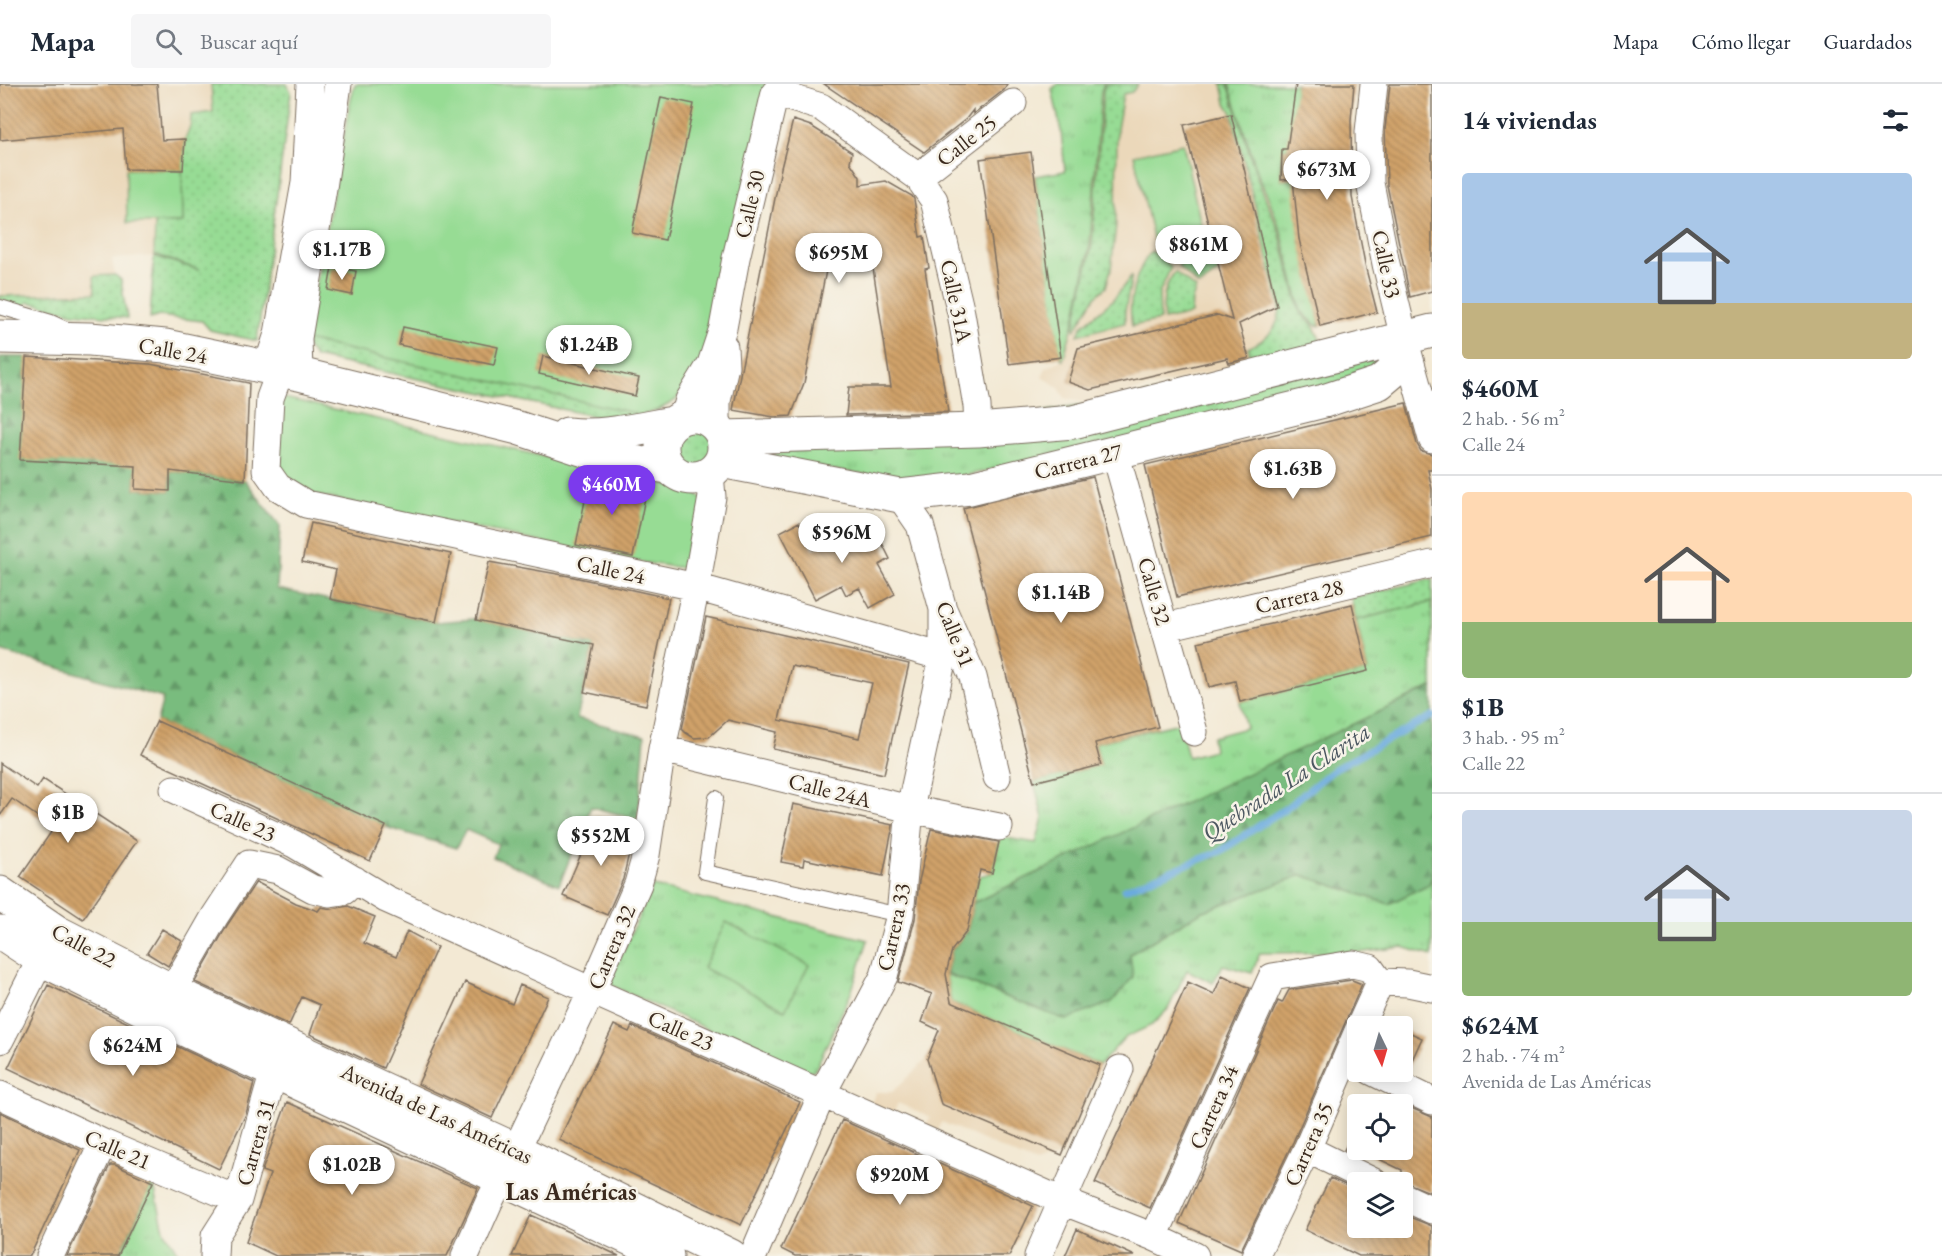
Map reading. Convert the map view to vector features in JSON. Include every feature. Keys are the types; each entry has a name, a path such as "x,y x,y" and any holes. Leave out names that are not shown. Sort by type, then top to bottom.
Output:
{"street":[{"path":"282,371 278,334 305,183 310,84"},
{"path":"282,371 298,338 338,84"},
{"name":"Calle 33","path":"1374,84 1369,132 1370,183 1386,264 1418,335 1432,439"},
{"path":"779,89 821,107 918,177"},
{"name":"Calle 30","path":"678,420 711,364 723,328 739,247 779,89"},
{"name":"Calle 25","path":"918,177 1013,103"},
{"name":"Calle 31A","path":"918,177 934,200 961,313 977,406 978,430"},
{"name":"Calle 30","path":"718,450 717,401 725,366 723,328"},
{"name":"Carrera 27","path":"718,450 1073,422 1418,335"},
{"name":"Carrera 27","path":"718,450 900,496 970,488 1324,401 1379,383 1398,368 1418,335"},
{"name":"Calle 24","path":"0,337 90,339 165,346 282,371 518,428"},
{"name":"Calle 24","path":"282,371 270,398 266,470 278,488 306,504 696,587 943,657"},
{"path":"518,428 581,435 628,431 696,416 708,419 718,450 690,478 678,475 669,467 663,456 661,444 665,432 678,420"},
{"path":"518,428 588,451 639,463 669,467"},
{"name":"Carrera 32","path":"465,1256 500,1178 516,1150 592,990 638,884 645,855 662,749 696,587 718,450"},
{"name":"Calle 32","path":"1115,452 1194,732"},
{"name":"Calle 31","path":"900,496 920,525 943,609 973,678 997,777"},
{"name":"Carrera 28","path":"1166,627 1432,564"},
{"name":"Carrera 33","path":"753,1256 822,1094 884,976 900,915 910,809 943,657 943,609"},
{"name":"Calle 24A","path":"662,749 910,809 999,827"},
{"name":"Calle 23","path":"174,789 294,844 386,899 1062,1201 1154,1237 1195,1256"},
{"path":"180,1006 215,916 249,864 278,870 313,889 330,892 344,891 355,880"},
{"name":"Calle 22","path":"0,892 57,932 180,1006"},
{"name":"Avenida de Las Américas","path":"0,932 41,959 180,1006 281,1058 500,1178 667,1256"},
{"path":"0,1040 41,959"},
{"name":"Carrera 34","path":"1154,1237 1272,977 1353,964 1370,968 1380,981"},
{"path":"1364,1016 1380,981 1432,988"},
{"name":"Avenida de Las Américas","path":"281,1058 516,1150 731,1256"},
{"name":"Carrera 31","path":"215,1246 238,1200 281,1058"},
{"path":"1038,1256 1120,1069"},
{"name":"Carrera 35","path":"1255,1256 1347,1069"},
{"path":"1393,1082 1432,1101"},
{"name":"Calle 21","path":"0,1095 103,1143 238,1200"},
{"path":"50,1256 103,1143"},
{"path":"1307,1149 1354,1172"},
{"path":"1413,1201 1432,1210"}],"lane":[{"path":"0,307 51,322 90,339"},
{"path":"716,798 705,872 900,915"}],"shaded area":[{"path":"0,84 287,84 291,92 265,291 154,256 112,259 115,275 94,276 96,293 0,296"},
{"path":"1104,84 1229,84 1260,180 1281,231 1301,311 1316,325 1324,344 1085,403 1065,398 1059,388 1042,376 1046,368 1063,359 1090,245 1101,91"},
{"path":"927,1059 941,1104 1062,1155 1036,1164 942,1122 936,1135 924,1130 930,1117 898,1103 892,1115 870,1105 876,1092 892,1092"}],"green space":[{"path":"211,84 287,84 291,92 257,341 210,330 202,321 159,316 150,319 154,256 199,270 154,254 155,223 183,223 182,172 185,141 191,124 191,115 213,112"},
{"path":"355,84 770,84 709,351 676,400 658,410 634,418 599,417 315,357 305,345"},
{"path":"1058,84 1104,84 1101,91 1090,245 1076,315 1063,360 1060,357 1035,176 1065,171 1061,131 1052,89"},
{"path":"1105,84 1138,84 1132,92 1123,94 1117,129 1116,225 1111,269 1106,287 1095,297 1075,330 1092,245"},
{"path":"1222,84 1228,84 1258,180 1279,231 1300,312 1313,325 1322,344 1252,361 1248,348 1261,341 1275,327 1280,306 1232,113 1226,103"},
{"path":"1229,84 1296,84 1291,149 1282,149 1281,180 1295,179 1320,326 1301,311 1281,231 1260,180"},
{"path":"1183,144 1203,234 1155,246 1134,155"},
{"path":"126,169 183,170 183,223 127,223"},
{"path":"1206,235 1207,241 1190,248 1174,263 1158,249"},
{"path":"1210,245 1218,272 1199,286 1178,266 1192,254"},
{"path":"1152,251 1171,267 1159,294 1160,320 1132,326 1131,307 1134,286 1141,267"},
{"path":"1175,272 1196,289 1191,314 1164,320 1165,295 1168,283"},
{"path":"115,275 121,280 127,318 74,313 29,302 22,307 0,300 0,296 95,293 94,276"},
{"path":"1132,275 1125,323 1078,335 1082,326 1113,300"},
{"path":"306,340 635,413 634,418 599,417 315,357 305,345"},
{"path":"0,357 26,357 136,466 135,489 170,491 170,471 245,480 280,526 277,589 436,622 474,619 594,645 577,718 645,736 638,819 591,807 559,885 493,857 498,844 466,830 456,848 386,827 157,721 163,698 0,651"},
{"path":"1374,357 1381,363 1357,385 933,483 765,461 765,457 773,452 841,445"},
{"path":"280,397 692,490 704,500 690,569 632,561 301,492 277,475"},
{"path":"696,426 710,433 713,457 701,466 692,468 684,466 678,460 674,452 674,444 677,436 684,429"},
{"path":"1432,579 1432,602 1356,620 1351,598"},
{"path":"1432,602 1432,687 973,903 979,876 992,873 1000,837 1036,843 1043,818 1034,782 1101,765 1095,743 1180,723 1188,757 1214,750 1212,737 1246,728 1240,702 1368,671 1356,620"},
{"path":"1432,687 1432,876 1429,884 1389,904 1302,875 1201,912 1130,954 1133,977 1112,1002 1066,1020 946,974 952,950 967,931 973,903"},
{"path":"1302,875 1389,904 1429,884 1432,876 1432,956 1403,947 1364,952 1260,953 1252,973 1223,965 1213,983 1187,970 1168,1009 1152,1025 1124,1038 1100,1065 951,1002 946,974 1066,1020 1130,954 1201,912"},
{"path":"653,886 868,940 851,993 815,1070 802,1072 608,984"},
{"path":"726,922 809,965 785,1010 703,968"},
{"path":"153,1182 164,1230 180,1256 119,1256"}],"building":[{"path":"0,84 157,84 162,140 185,139 183,170 126,169 123,129 0,140"},
{"path":"824,84 1008,84 1004,90 973,114 973,110 966,119 924,152"},
{"path":"1296,84 1354,84 1351,120 1352,197 1377,312 1320,326 1299,239 1293,179 1281,180 1282,149 1287,149"},
{"path":"1390,84 1432,84 1432,291 1410,297 1387,185 1385,129"},
{"path":"661,97 694,104 665,240 632,233"},
{"path":"1231,114 1277,306 1239,324 1249,358 1229,363 1227,358 1090,390 1068,382 1078,348 1218,315 1232,320 1184,125"},
{"path":"793,120 811,126 852,152 850,162 860,177 860,185 886,181 914,199 920,237 924,236 929,268 925,269 948,412 846,415 849,387 891,387 871,255 830,250 804,383 791,416 774,417 733,410 781,168"},
{"path":"1031,152 1061,357 1009,364 980,159"},
{"path":"332,267 356,271 352,295 328,290"},
{"path":"403,327 498,347 494,365 399,345"},
{"path":"543,356 639,378 635,396 539,374"},
{"path":"26,357 150,364 249,383 245,480 170,471 170,491 135,489 136,466 20,460"},
{"path":"1406,403 1417,444 1421,451 1432,454 1432,470 1428,470 1432,489 1432,537 1177,597 1145,465"},
{"path":"590,476 647,488 633,557 576,545"},
{"path":"1093,477 1158,727 1095,743 1101,765 1034,782 963,508"},
{"path":"799,522 813,549 858,525 865,539 877,533 890,559 879,565 895,594 870,608 859,588 846,595 841,585 815,599 780,532"},
{"path":"311,523 451,554 436,622 330,599 336,570 302,562"},
{"path":"489,562 569,576 669,598 646,705 584,692 594,645 476,620"},
{"path":"1352,604 1368,671 1240,702 1235,681 1209,687 1198,642"},
{"path":"706,617 909,664 884,774 773,749 777,732 728,720 709,737 694,738 682,729","holes":["792,666 872,683 859,738 779,720"]},
{"path":"157,721 386,826 370,861 140,755"},
{"path":"0,763 37,788 43,779 137,841 83,919 20,877 54,828 12,799 0,816"},
{"path":"793,804 893,825 883,876 804,859 803,866 781,862"},
{"path":"597,817 634,832 623,879 607,915 563,896"},
{"path":"931,829 999,842 992,873 980,870 967,931 952,950 946,974 951,1002 1100,1065 1062,1155 941,1104 927,1059 939,1030 922,1022 932,994 898,982 915,919 919,881"},
{"path":"256,882 296,903 318,911 321,907 332,909 348,906 375,917 364,943 396,957 407,931 437,947 383,1068 310,1034 320,1005 302,997 289,1025 195,982 228,924"},
{"path":"162,929 182,941 168,966 147,953"},
{"path":"1222,975 1250,988 1150,1208 1095,1183 1188,982 1214,994"},
{"path":"1352,980 1362,984 1293,1142 1241,1250 1179,1223 1278,1001 1282,1003 1289,990 1337,984"},
{"path":"465,982 512,1004 520,985 548,997 492,1118 418,1084"},
{"path":"48,985 254,1083 246,1114 219,1169 8,1068"},
{"path":"614,1025 629,1032 632,1026 800,1102 741,1225 559,1140"},
{"path":"1413,1034 1422,1038 1413,1058"},
{"path":"287,1102 478,1188 447,1256 276,1256 246,1242 270,1174 262,1171"},
{"path":"1413,1109 1432,1117 1432,1193 1413,1185 1413,1172 1402,1172 1381,1160 1413,1160"},
{"path":"0,1112 80,1150 30,1256 0,1256"},
{"path":"842,1120 1033,1206 1009,1256 795,1256 781,1249"},
{"path":"110,1165 115,1165 153,1182 118,1256 67,1256"},
{"path":"1330,1178 1347,1186 1347,1238 1413,1238 1413,1218 1432,1226 1432,1256 1359,1256 1305,1230"},
{"path":"531,1215 573,1234 619,1256 512,1256"},
{"path":"1077,1229 1100,1240 1135,1256 1065,1256"}],"waterway":[{"name":"Quebrada La Clarita","path":"1125,889 1221,851 1286,808 1336,768 1432,716"}],"district":[{"name":"Las Américas","path":"571,1192"}]}
